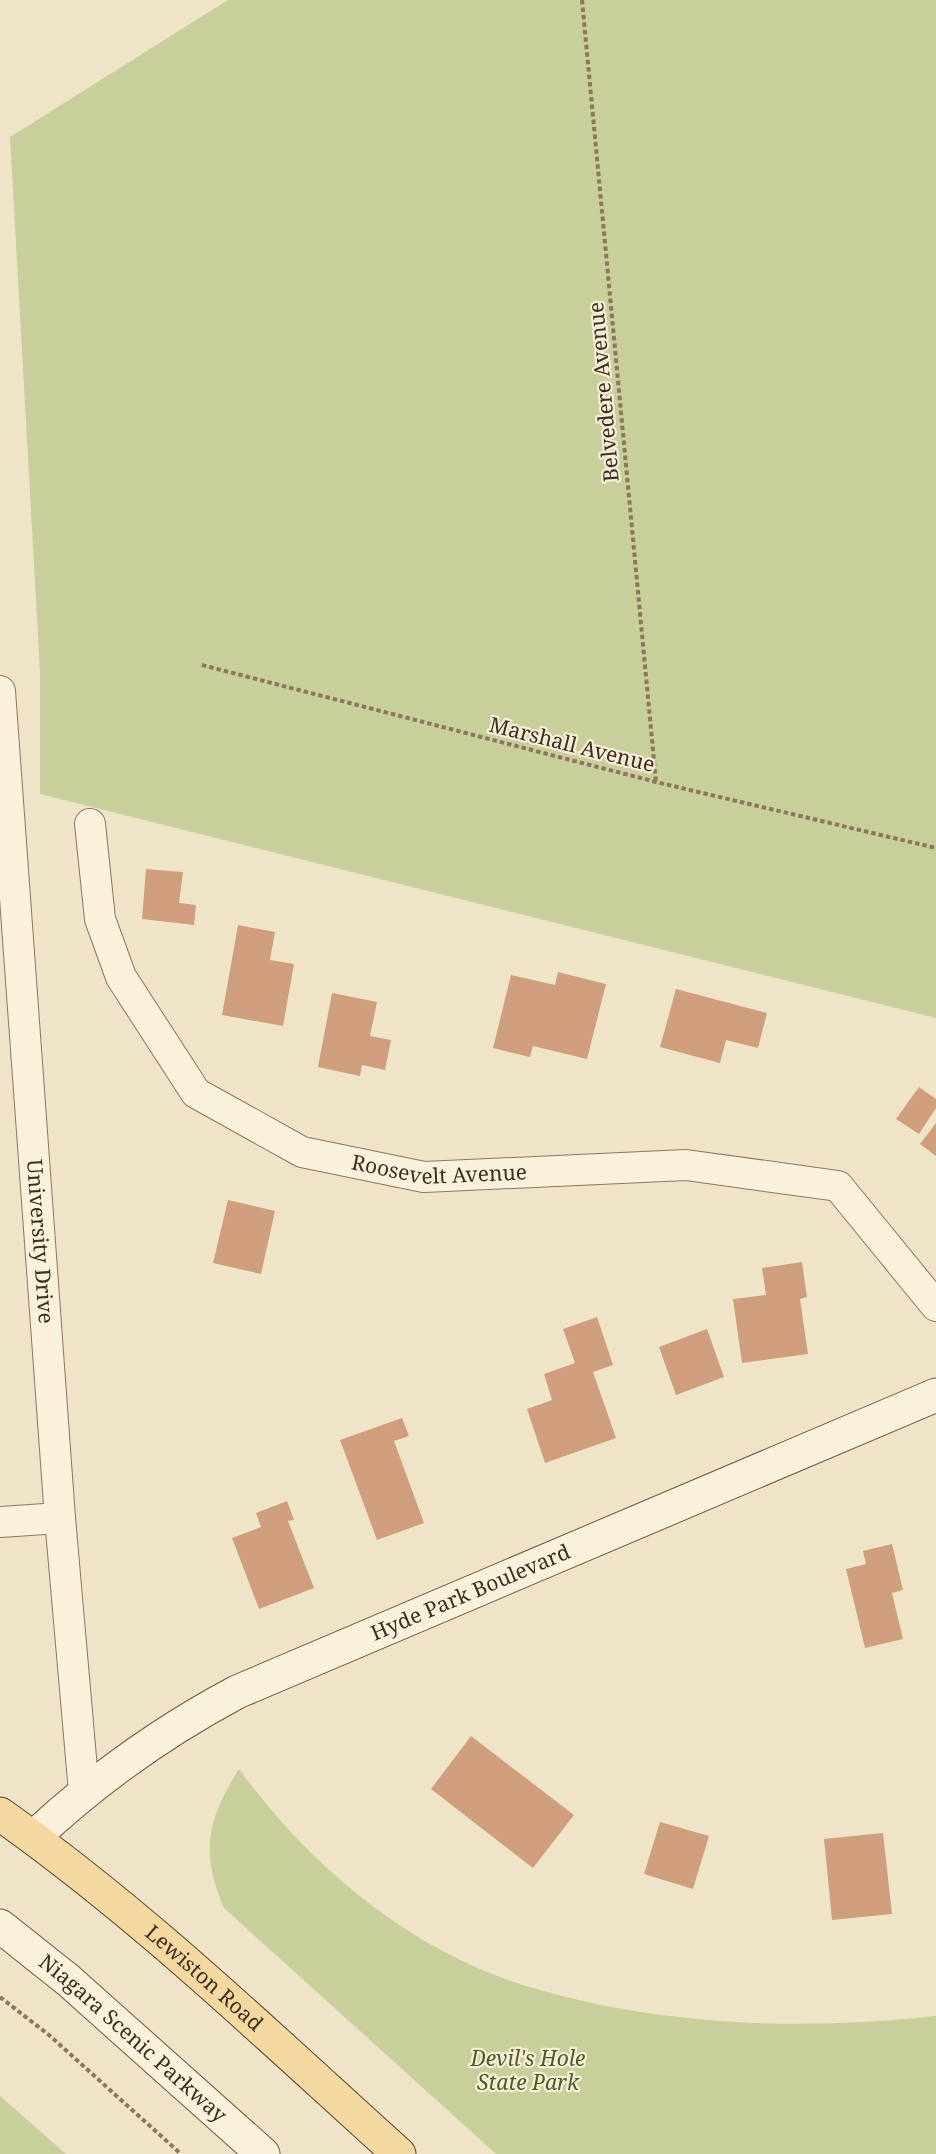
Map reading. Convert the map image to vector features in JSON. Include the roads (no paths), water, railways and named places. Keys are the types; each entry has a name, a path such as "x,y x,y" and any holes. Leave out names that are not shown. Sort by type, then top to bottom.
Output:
{"main road":[{"name":"Hyde Park Boulevard","path":"34,1837 84,1792 151,1742 253,1685 936,1395"},
{"name":"Lewiston Road","path":"0,1814 34,1837 146,1925 399,2154"},
{"name":"Niagara Scenic Parkway","path":"0,1926 94,2002 263,2154"}],"street":[{"name":"University Drive","path":"0,691 60,1518 84,1792"},
{"name":"Roosevelt Avenue","path":"90,824 100,919 120,976 196,1093 302,1152 424,1177 686,1165 838,1186 936,1306"},
{"path":"0,1522 60,1518"}],"park label":[{"name":"Devil's Hole State Park","path":"528,2071"}]}
